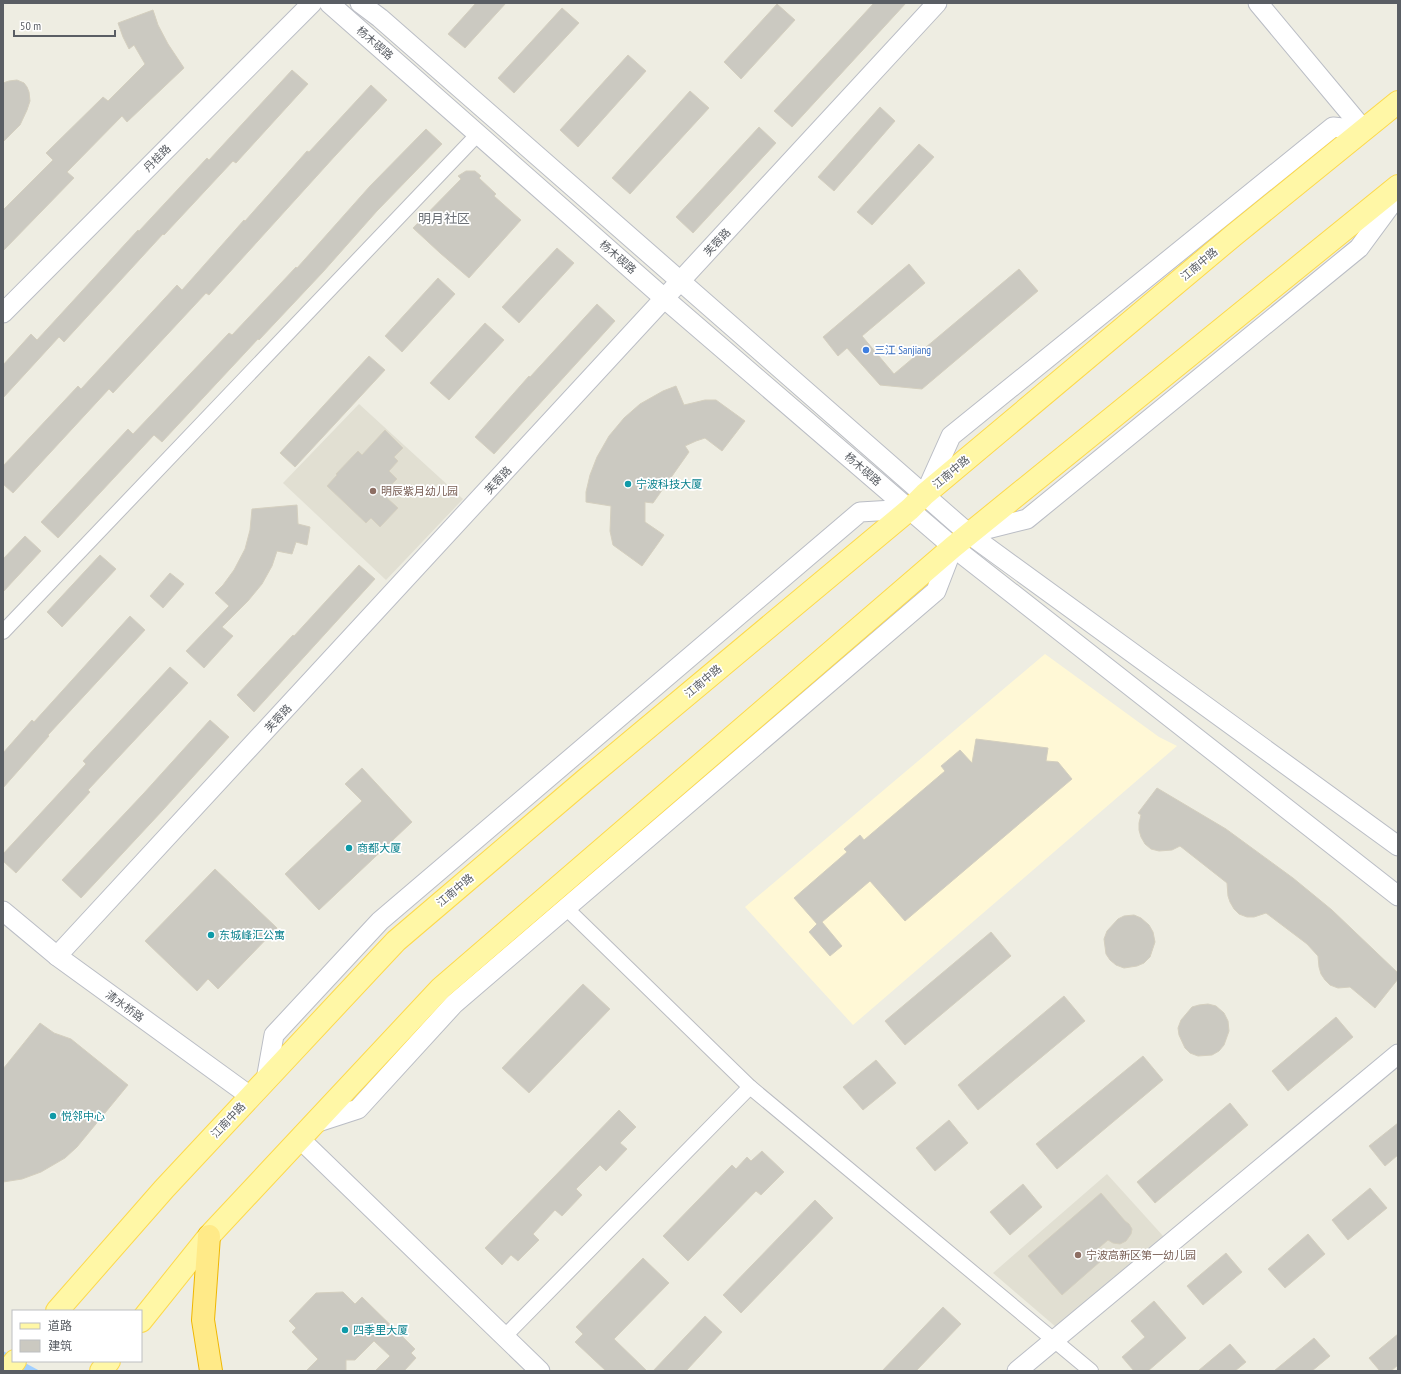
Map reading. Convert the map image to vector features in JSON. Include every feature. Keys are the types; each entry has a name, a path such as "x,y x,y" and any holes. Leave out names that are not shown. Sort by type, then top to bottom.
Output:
{"highway":[{"path":"209,1236 203,1320 211,1371"}],"main road":[{"name":"江南中路","path":"58,1310 164,1189 396,941 585,780 1234,235 1398,102"},
{"path":"142,1320 209,1236 441,988 961,540 1398,186"},
{"path":"7,1371 14,1362"},
{"path":"101,1371 108,1362"}],"street":[{"name":"丹桂路","path":"3,314 312,3"},
{"name":"杨木碶路","path":"329,3 665,299 917,501"},
{"name":"杨木碶路","path":"360,3 386,23 681,282 917,501"},
{"name":"芙蓉路","path":"57,956 937,3"},
{"path":"1258,3 1364,130"},
{"path":"3,632 478,134"},
{"path":"315,1123 358,1109 454,1004 936,591 961,540 1027,519 1359,248 1398,195"},
{"path":"266,1080 274,1035 380,921 860,512 917,501 961,540 1398,896"},
{"path":"961,540 1398,846"},
{"path":"566,908 750,1088 1091,1371"},
{"name":"清水桥路","path":"3,911 57,956 250,1096"},
{"path":"1017,1371 1398,1054"},
{"path":"505,1336 750,1088"},
{"path":"300,1139 540,1371"}],"shaded area":[{"name":"明辰紫月幼儿园","path":"359,404 463,499 386,580 283,483"},
{"path":"1045,654 1159,737 1177,746 853,1025 745,907"},
{"name":"宁波高新区第一幼儿园","path":"1107,1174 1164,1237 1056,1327 993,1273"}],"water":[{"path":"3,1351 12,1356 12,1362 23,1362 40,1371 3,1371"}],"building":[{"path":"476,3 506,3 465,48 448,34"},
{"path":"874,3 906,3 792,127 774,111"},
{"path":"777,4 795,20 741,79 724,62"},
{"path":"562,8 579,23 514,93 498,78"},
{"path":"153,10 158,25 168,44 184,68 127,122 122,116 67,172 74,178 3,251 3,210 53,160 46,153 103,97 108,101 145,64 134,45 129,49 118,23"},
{"path":"628,55 646,71 578,147 560,130"},
{"path":"292,70 308,84 236,163 233,161 164,235 163,234 64,342 59,337 3,398 3,365 31,334 37,340 138,230 139,231 207,158 209,160"},
{"path":"17,80 24,83 27,87 30,101 20,125 3,142 3,83"},
{"path":"371,85 387,100 209,295 206,293 113,393 109,389 13,493 3,484 3,466 78,386 81,389 177,285 182,290 307,151 309,152"},
{"path":"690,91 709,108 630,194 612,178"},
{"path":"880,107 895,121 834,191 818,177"},
{"path":"759,127 776,143 693,233 676,217"},
{"path":"426,129 442,144 377,211 323,272 162,442 154,435 58,538 41,522 128,429 133,434 229,333 232,335 296,267 297,268 370,186"},
{"path":"919,144 934,157 872,225 857,212"},
{"path":"466,171 475,171 481,176 479,178 496,194 494,196 521,220 469,278 413,228 461,179 458,176"},
{"path":"557,248 574,263 519,323 502,307"},
{"path":"909,264 925,283 862,336 894,374 1019,269 1038,291 922,389 880,385 847,348 838,356 823,337"},
{"path":"438,278 455,294 402,352 385,336"},
{"path":"597,304 615,321 494,454 475,437 529,376 530,377"},
{"path":"485,323 504,340 449,400 430,383"},
{"path":"369,356 385,370 295,467 280,453"},
{"name":"宁波科技大厦","path":"676,386 684,405 705,400 716,400 745,421 722,451 705,438 685,446 689,452 653,503 645,502 645,522 664,535 642,566 613,545 610,531 611,506 586,502 586,492 590,475 597,457 609,436 624,418 640,404 663,391"},
{"path":"385,430 403,448 394,457 398,461 389,471 397,479 390,486 394,491 387,498 398,508 380,527 371,518 366,523 327,486 337,475 336,474 358,451 362,455"},
{"path":"297,505 298,524 310,527 307,545 296,542 292,554 277,551 272,566 262,584 248,601 222,627 233,636 204,668 186,651 229,606 215,593 234,570 245,549 250,530 252,509"},
{"path":"25,536 41,551 3,592 3,559"},
{"path":"100,555 116,569 62,627 47,612"},
{"path":"359,565 375,579 254,712 237,695"},
{"path":"170,573 184,584 163,608 150,596"},
{"path":"130,616 145,630 48,735 49,736 3,788 3,753 32,720 34,722"},
{"path":"170,667 188,683 88,790 90,792 16,873 3,861 3,854 86,764 83,761"},
{"path":"210,720 229,737 81,898 62,880"},
{"path":"976,739 1048,748 1046,761 1058,762 1072,779 905,921 870,881 822,922 842,946 830,956 809,932 817,924 794,898 847,852 844,849 860,835 864,840 945,771 941,766 960,750 972,763"},
{"name":"商都大厦","path":"362,768 412,822 319,910 285,874 362,801 345,784"},
{"path":"1157,788 1226,829 1293,878 1332,910 1398,973 1398,979 1375,1008 1350,987 1338,988 1330,985 1321,974 1318,956 1307,944 1266,913 1254,917 1247,917 1239,914 1230,902 1227,883 1180,846 1172,850 1159,851 1151,849 1145,844 1139,830 1141,815 1138,813"},
{"name":"东城峰汇公寓","path":"215,869 277,928 218,989 208,979 197,991 145,941"},
{"path":"1134,915 1141,918 1149,925 1153,932 1155,942 1150,957 1144,963 1137,966 1124,968 1116,965 1110,960 1106,954 1104,939 1107,931 1118,919 1124,916"},
{"path":"991,932 1011,956 905,1045 885,1021"},
{"path":"583,984 610,1009 529,1093 502,1068"},
{"path":"1064,996 1085,1021 978,1110 958,1085"},
{"path":"1208,1004 1216,1006 1224,1013 1228,1021 1229,1031 1224,1045 1219,1051 1212,1055 1198,1056 1190,1053 1185,1048 1179,1035 1178,1028 1181,1020 1192,1007"},
{"path":"1336,1017 1353,1037 1288,1091 1272,1071"},
{"name":"悦邻中心","path":"40,1023 54,1033 71,1039 128,1085 77,1147 65,1158 41,1172 22,1179 3,1182 3,1069"},
{"path":"1143,1056 1163,1080 1057,1169 1036,1144"},
{"path":"876,1060 896,1083 863,1110 843,1087"},
{"path":"1230,1103 1248,1125 1155,1203 1137,1182"},
{"path":"619,1110 636,1127 620,1143 627,1149 606,1171 600,1165 576,1189 582,1195 562,1216 555,1210 533,1234 539,1240 518,1261 511,1255 502,1265 485,1248"},
{"path":"949,1120 968,1143 935,1171 916,1148"},
{"path":"1398,1123 1398,1155 1385,1166 1369,1146"},
{"path":"762,1151 784,1172 761,1195 756,1191 688,1261 663,1236 732,1165 736,1169 747,1157 751,1161"},
{"path":"1023,1184 1042,1207 1010,1235 990,1212"},
{"path":"1370,1188 1387,1208 1348,1240 1332,1220"},
{"path":"1101,1193 1129,1224 1132,1229 1131,1234 1126,1241 1120,1244 1113,1243 1108,1240 1094,1252 1102,1260 1062,1295 1028,1256"},
{"path":"815,1200 833,1218 741,1313 723,1295"},
{"path":"1308,1234 1325,1254 1285,1288 1268,1269"},
{"path":"1226,1253 1242,1272 1203,1305 1187,1286"},
{"path":"643,1258 669,1283 614,1339 647,1371 606,1371 575,1342 583,1334 576,1327"},
{"name":"四季里大厦","path":"343,1292 355,1304 362,1297 415,1349 411,1353 416,1358 404,1371 375,1371 390,1356 374,1341 355,1360 346,1360 346,1371 306,1371 318,1359 292,1332 296,1328 289,1321 316,1293"},
{"path":"1154,1301 1186,1338 1148,1371 1134,1371 1122,1357 1145,1337 1131,1321"},
{"path":"943,1307 961,1324 916,1371 882,1371"},
{"path":"705,1316 722,1332 686,1371 653,1371"},
{"path":"1398,1334 1398,1365 1391,1371 1380,1371 1369,1358"},
{"path":"1314,1338 1330,1356 1312,1371 1274,1371"},
{"path":"1230,1344 1246,1362 1235,1371 1198,1371"}],"place":[{"name":"三江 Sanjiang","path":"866,350"},
{"name":"宁波科技大厦","path":"628,484"},
{"name":"明辰紫月幼儿园","path":"373,491"},
{"name":"商都大厦","path":"349,848"},
{"name":"东城峰汇公寓","path":"211,935"},
{"name":"悦邻中心","path":"53,1116"},
{"name":"宁波高新区第一幼儿园","path":"1078,1255"},
{"name":"四季里大厦","path":"345,1330"}],"district":[{"name":"明月社区","path":"444,218"}]}
